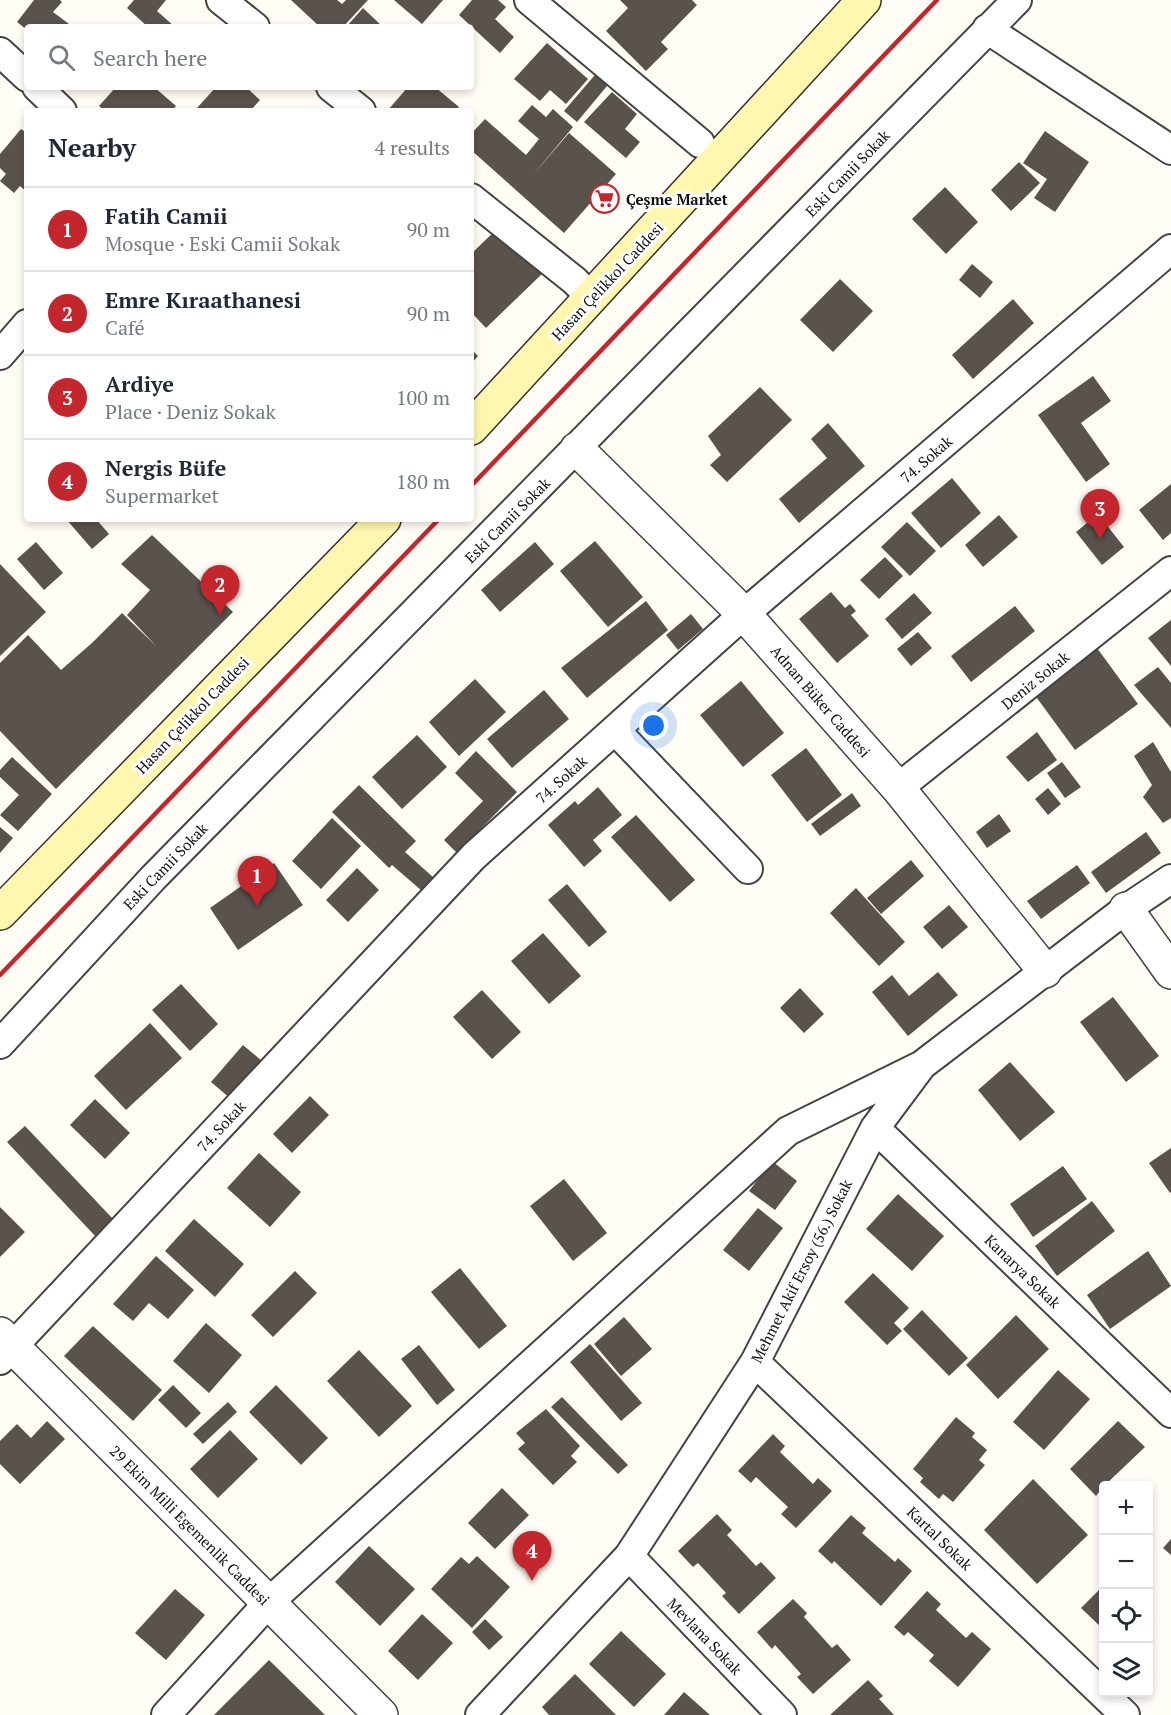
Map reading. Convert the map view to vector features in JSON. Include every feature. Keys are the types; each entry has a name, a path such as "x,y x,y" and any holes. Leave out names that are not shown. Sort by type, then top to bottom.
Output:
{"main road":[{"name":"Hasan Çelikkol Caddesi","path":"474,425 864,0"},
{"name":"Hasan Çelikkol Caddesi","path":"0,913 381,522"}],"street":[{"path":"221,0 251,24"},
{"path":"529,0 700,143"},
{"name":"Eski Camii Sokak","path":"0,1044 153,878 1017,0"},
{"path":"987,29 1171,150"},
{"path":"0,52 24,74"},
{"path":"40,90 59,108"},
{"path":"335,90 357,108"},
{"path":"474,200 575,281 591,298"},
{"name":"74. Sokak","path":"4,1347 474,856 744,614 1171,249"},
{"path":"0,356 24,328"},
{"name":"Adnan Büker Caddesi","path":"577,449 744,614 898,788 1046,971"},
{"name":"Deniz Sokak","path":"898,788 1171,571"},
{"path":"615,730 748,869"},
{"name":"Mehmet Akif Ersoy (56.) Sokak","path":"480,1715 629,1556 755,1362 875,1128 922,1065 1126,909 1171,879"},
{"path":"1126,909 1171,972"},
{"path":"166,1715 268,1603 788,1131 922,1065"},
{"name":"Kanarya Sokak","path":"875,1128 1171,1413"},
{"name":"29 Ekim Milli Egemenlik Caddesi","path":"4,1347 381,1715"},
{"name":"Kartal Sokak","path":"755,1362 1125,1715"},
{"name":"Mevlana Sokak","path":"629,1556 782,1715"}],"building":[{"path":"34,0 60,0 62,2 53,12 69,24 24,24 24,28 17,22"},
{"path":"134,0 166,0 157,11 172,24 145,24 127,8"},
{"path":"291,0 337,0 342,4 346,0 368,0 346,24 317,24"},
{"path":"394,0 443,0 422,24"},
{"path":"472,0 498,0 506,7 495,19 514,37 500,53 474,29 474,24 469,24 459,15"},
{"path":"620,0 692,0 697,5 661,42 668,49 646,71 606,31 628,8"},
{"path":"363,8 380,24 349,24"},
{"path":"547,43 588,79 566,104 550,90 540,101 514,79"},
{"path":"600,69 612,80 577,122 564,111"},
{"path":"113,90 157,90 176,106 174,108 101,108 99,106"},
{"path":"213,90 249,90 260,100 253,108 197,108"},
{"path":"405,90 439,90 459,107 458,108 390,108"},
{"path":"612,92 637,114 625,129 640,142 626,158 584,122"},
{"path":"532,105 546,117 553,109 573,127 532,176 569,133 616,174 564,233 474,153 474,131 485,119 526,155 539,139 518,121"},
{"path":"21,129 24,131 24,189 20,186 14,193 0,181 6,174 0,168 0,154"},
{"path":"1045,131 1089,162 1055,212 1034,198 1047,179 1023,163"},
{"path":"1019,162 1040,183 1011,211 991,190"},
{"path":"945,187 978,222 946,254 912,219"},
{"path":"500,226 544,272 486,328 474,315 474,251"},
{"path":"972,264 993,282 980,298 959,280"},
{"path":"840,279 873,311 833,352 800,320"},
{"path":"1013,299 1034,323 973,379 952,355"},
{"path":"1093,376 1111,401 1081,423 1110,464 1086,482 1038,415"},
{"path":"760,387 792,420 727,482 710,465 721,455 708,436"},
{"path":"828,423 865,466 799,523 779,499 827,458 811,439"},
{"path":"952,478 981,513 941,548 911,513"},
{"path":"1171,484 1171,533 1163,540 1139,510"},
{"path":"1098,514 1124,547 1102,565 1076,532"},
{"path":"999,515 1018,537 983,567 965,545"},
{"path":"69,522 99,522 109,534 92,549"},
{"path":"907,522 936,551 910,576 881,547"},
{"path":"152,535 233,612 56,789 0,731 0,663 28,635 61,670 122,613 156,646 127,615 150,590 121,564"},
{"path":"595,541 643,597 608,627 560,571"},
{"path":"36,542 63,573 44,590 17,559"},
{"path":"535,542 554,564 500,612 481,590"},
{"path":"885,557 903,576 879,599 860,580"},
{"path":"0,564 46,612 0,656"},
{"path":"831,592 845,608 850,604 856,611 851,615 869,636 837,663 799,619"},
{"path":"914,593 932,613 902,639 885,619"},
{"path":"646,601 668,630 587,698 561,668"},
{"path":"1015,606 1035,631 971,682 951,656"},
{"path":"691,614 703,629 678,650 666,635"},
{"path":"1171,620 1171,666 1148,638"},
{"path":"918,632 932,648 911,666 897,649"},
{"path":"1097,648 1138,704 1075,750 1034,694"},
{"path":"1158,667 1171,683 1171,728 1134,685"},
{"path":"475,679 506,712 459,756 429,722"},
{"path":"741,681 784,733 743,767 700,715"},
{"path":"544,690 569,719 512,768 487,739"},
{"path":"1037,732 1057,760 1028,782 1006,757"},
{"path":"417,735 447,767 402,809 372,777"},
{"path":"1153,742 1171,772 1171,818 1163,823 1143,797 1152,785 1134,756"},
{"path":"806,748 842,795 807,822 771,775"},
{"path":"476,751 517,792 457,853 444,840 483,801 455,773"},
{"path":"12,757 52,794 18,831 0,815 19,795 0,777 0,770"},
{"path":"1062,762 1081,787 1065,798 1047,773"},
{"path":"359,785 416,841 405,852 434,878 422,891 392,865 389,868 332,812"},
{"path":"598,787 622,815 593,840 602,851 584,867 548,825 575,801 578,805"},
{"path":"1048,788 1061,804 1048,815 1035,799"},
{"path":"852,793 861,806 820,836 811,824"},
{"path":"999,814 1011,831 987,848 976,832"},
{"path":"636,815 695,880 670,902 611,837"},
{"path":"332,818 361,846 321,889 292,861"},
{"path":"0,827 13,838 0,853"},
{"path":"1146,832 1161,853 1106,893 1091,872"},
{"path":"911,860 924,876 881,914 867,898"},
{"path":"274,863 303,905 238,950 210,908"},
{"path":"1077,865 1090,883 1041,919 1027,901"},
{"path":"357,868 379,890 348,922 326,900"},
{"path":"567,884 607,932 589,947 548,900"},
{"path":"856,888 905,942 879,966 830,913"},
{"path":"949,905 968,927 942,949 923,927"},
{"path":"543,933 581,976 549,1004 511,961"},
{"path":"938,972 958,995 908,1036 872,992 892,975 909,996"},
{"path":"181,984 218,1024 190,1051 152,1010"},
{"path":"800,988 824,1014 804,1033 780,1008"},
{"path":"482,990 521,1032 492,1059 453,1017"},
{"path":"1113,997 1159,1056 1126,1082 1080,1022"},
{"path":"150,1023 182,1058 126,1110 94,1076"},
{"path":"243,1045 263,1062 231,1099 211,1082"},
{"path":"1010,1062 1055,1112 1020,1141 978,1090"},
{"path":"310,1096 329,1115 292,1153 273,1134"},
{"path":"95,1099 130,1133 105,1159 70,1125"},
{"path":"25,1126 114,1220 96,1237 7,1142"},
{"path":"1171,1148 1171,1192 1170,1193 1149,1163"},
{"path":"259,1153 301,1192 270,1227 227,1188"},
{"path":"772,1161 797,1181 775,1210 749,1191"},
{"path":"1063,1166 1087,1199 1033,1237 1010,1204"},
{"path":"564,1179 607,1233 573,1261 530,1206"},
{"path":"898,1194 944,1236 912,1271 866,1229"},
{"path":"1092,1201 1115,1231 1057,1276 1035,1246"},
{"path":"0,1207 25,1232 0,1257"},
{"path":"758,1208 783,1228 749,1271 723,1250"},
{"path":"194,1219 244,1264 215,1297 165,1251"},
{"path":"1148,1251 1171,1286 1110,1329 1087,1295"},
{"path":"156,1256 194,1290 168,1319 149,1303 133,1321 113,1304"},
{"path":"460,1268 507,1326 479,1349 431,1292"},
{"path":"295,1271 317,1293 273,1337 251,1315"},
{"path":"873,1273 909,1308 894,1323 902,1331 887,1345 844,1302"},
{"path":"922,1310 968,1358 949,1376 903,1329"},
{"path":"1016,1315 1049,1349 998,1399 966,1365"},
{"path":"624,1317 652,1349 621,1376 594,1344"},
{"path":"206,1323 242,1355 209,1393 173,1361"},
{"path":"93,1326 162,1390 133,1421 64,1356"},
{"path":"590,1344 642,1403 621,1421 570,1362"},
{"path":"419,1345 455,1390 437,1405 401,1359"},
{"path":"359,1350 412,1406 379,1437 327,1381"},
{"path":"1058,1370 1090,1399 1044,1450 1013,1422"},
{"path":"173,1385 201,1413 186,1428 158,1400"},
{"path":"276,1385 328,1438 301,1465 249,1412"},
{"path":"562,1397 628,1465 618,1474 551,1407"},
{"path":"228,1402 237,1412 203,1444 193,1434"},
{"path":"546,1409 580,1446 571,1456 577,1462 553,1485 518,1449 525,1443 516,1433"},
{"path":"956,1417 975,1433 972,1437 987,1450 979,1460 985,1465 953,1502 943,1494 939,1499 920,1482 923,1478 913,1469"},
{"path":"47,1421 65,1439 20,1484 0,1464 0,1441 17,1424 31,1438"},
{"path":"1118,1421 1145,1447 1109,1481 1099,1481 1099,1492 1096,1496 1070,1469"},
{"path":"230,1430 258,1459 218,1498 190,1469"},
{"path":"773,1434 785,1446 780,1452 813,1484 818,1478 832,1491 796,1528 781,1514 788,1507 756,1477 751,1483 738,1471"},
{"path":"1033,1479 1088,1535 1037,1584 984,1530"},
{"path":"502,1488 529,1515 495,1549 468,1523"},
{"path":"717,1514 732,1530 727,1535 756,1566 761,1562 776,1578 739,1614 722,1596 726,1593 698,1563 693,1567 678,1551"},
{"path":"851,1515 866,1528 862,1533 895,1562 898,1558 912,1571 881,1606 834,1561 832,1564 818,1551"},
{"path":"1171,1539 1171,1555 1163,1548"},
{"path":"369,1546 415,1589 380,1626 335,1582"},
{"path":"477,1556 510,1587 472,1628 431,1589 461,1557 469,1564"},
{"path":"175,1589 205,1615 166,1660 135,1633"},
{"path":"1099,1590 1099,1625 1081,1608"},
{"path":"927,1591 941,1604 936,1610 966,1638 972,1632 991,1649 958,1687 929,1661 934,1655 908,1632 904,1636 894,1627"},
{"path":"793,1599 807,1613 804,1617 832,1648 837,1644 851,1660 813,1694 797,1677 801,1674 775,1645 772,1649 757,1632"},
{"path":"422,1614 453,1643 418,1680 388,1651"},
{"path":"485,1619 503,1637 489,1650 472,1632"},
{"path":"621,1631 666,1674 634,1707 589,1664"},
{"path":"269,1660 325,1715 214,1715"},
{"path":"575,1674 616,1715 549,1715 542,1707"},
{"path":"868,1680 883,1696 879,1699 894,1715 830,1715"},
{"path":"684,1692 710,1715 664,1715"}],"railway":[{"path":"474,483 937,0"},
{"path":"0,975 436,522"}],"place":[{"name":"Çeşme Market","path":"605,199"},
{"name":"Ardiye","path":"1100,539"},
{"name":"Emre Kıraathanesi","path":"220,615"},
{"name":"Fatih Camii","path":"257,906"},
{"name":"Nergis Büfe","path":"532,1581"}]}
